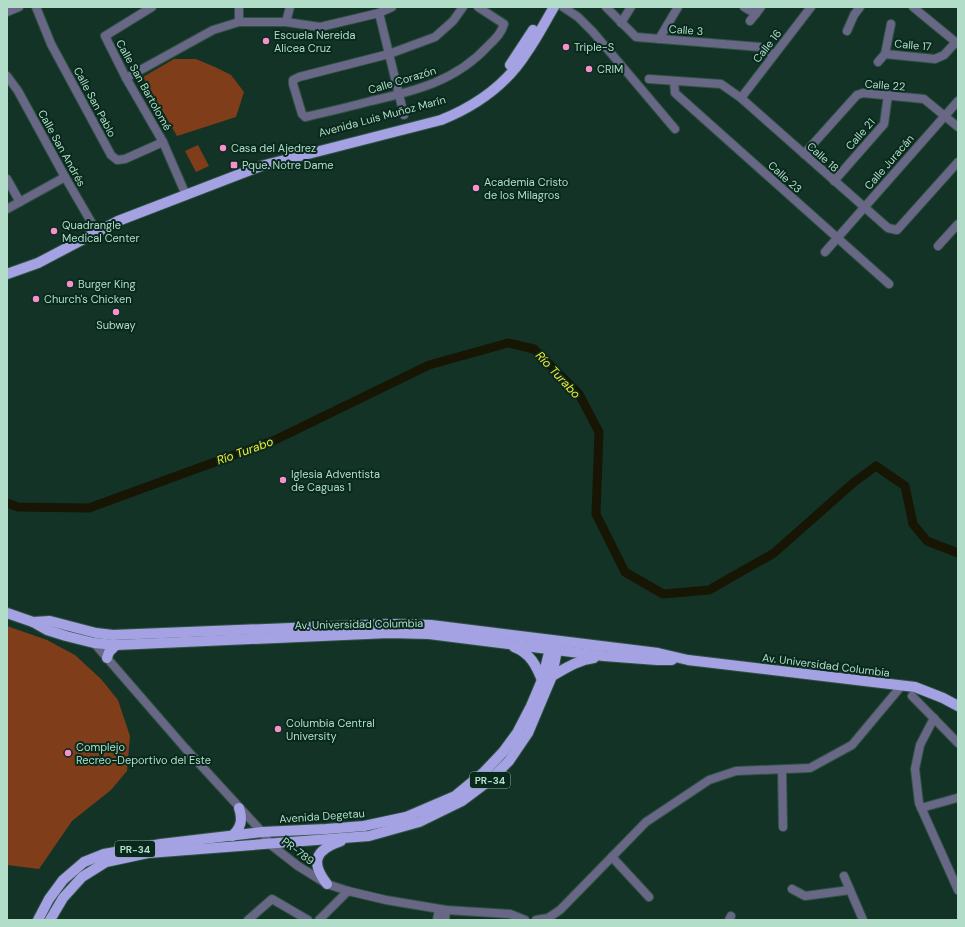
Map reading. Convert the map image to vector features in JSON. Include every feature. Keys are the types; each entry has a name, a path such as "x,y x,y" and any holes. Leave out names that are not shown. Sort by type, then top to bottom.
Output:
{"main road":[{"name":"Avenida Luis Muñoz Marín","path":"447,115 484,91 499,77 512,63 548,7"},
{"name":"Avenida Luis Muñoz Marín","path":"7,274 38,263 96,229 121,212 184,192 277,155 292,154 352,140 406,124 447,115 474,104 494,90 511,75 527,53 554,7"},
{"name":"Avenida Luis Muñoz Marín","path":"7,268 34,259 96,229"},
{"name":"Av. Universidad Columbia","path":"7,613 33,622 47,630 94,642 116,645 389,624 431,625 658,653 688,660 915,688 943,698 958,706"},
{"name":"Av. Universidad Columbia","path":"33,622 50,622 96,633 113,635 166,633 240,635 429,634 604,656 657,660 688,660"},
{"path":"61,624 70,630 87,636 94,642 105,639 151,637 166,633"},
{"path":"471,630 491,636 537,642 554,649 567,647 611,652 624,649"},
{"path":"506,644 520,649 532,659 542,680"},
{"path":"107,658 109,652 116,645"},
{"name":"PR-34","path":"50,920 63,898 82,878 106,862 148,853 271,845 369,836 419,822 462,801 490,780 508,760 528,732 552,676 554,649"},
{"name":"Avenida Degetau","path":"38,920 49,900 63,880 84,862 104,854 161,844 262,832 364,826 406,816 455,796 484,772 517,733 532,706 554,649"},
{"path":"552,676 586,659 604,656"},
{"path":"232,836 241,823 240,808"},
{"path":"327,884 320,875 316,865 317,859 321,853 332,844 356,837"}],"street":[{"path":"7,11 19,7"},
{"name":"Calle San Pablo","path":"36,7 51,44 111,155 117,160 125,159 163,142"},
{"path":"239,7 239,22"},
{"path":"286,22 290,7"},
{"path":"126,78 213,30 239,22 286,22 320,27 378,13 392,7"},
{"path":"389,54 434,36 453,22 464,7"},
{"name":"Calle Corazón","path":"389,54 298,77 293,80 302,114 305,117 399,94 434,84 456,72 478,57 502,32 504,24 478,7"},
{"path":"564,7 578,17 593,32 675,129"},
{"name":"Calle 3","path":"606,7 636,37 760,47 774,55"},
{"path":"621,23 631,7"},
{"path":"659,39 678,7"},
{"path":"744,7 756,14"},
{"path":"750,22 761,7"},
{"name":"Calle 16","path":"741,98 811,7"},
{"path":"847,31 854,15 860,7"},
{"path":"913,7 957,43"},
{"name":"Calle San Bartolomé","path":"149,8 105,36 126,78 163,142 184,192"},
{"path":"378,13 404,115"},
{"path":"878,62 885,54 891,24"},
{"name":"Calle 17","path":"885,54 935,59 944,55 957,43"},
{"name":"Calle San Andrés","path":"7,76 18,91 65,177 96,229"},
{"name":"Calle 18","path":"649,79 721,84 741,98 888,228 897,230 958,162"},
{"name":"Calle 23","path":"674,81 675,93 889,284"},
{"name":"Calle 22","path":"804,154 857,95 863,93 924,99 958,127"},
{"name":"Calle 21","path":"834,181 884,124 888,95"},
{"name":"Calle Juracán","path":"825,252 958,101"},
{"path":"7,209 65,177"},
{"path":"7,179 20,202"},
{"path":"938,246 958,224"},
{"name":"PR-789","path":"94,642 185,748 262,832 271,845 298,866 327,884 348,891 386,900 443,909 510,914 525,920"},
{"path":"536,920 548,918 560,910 646,822 709,780 736,771 810,768 852,745 901,686"},
{"path":"912,696 958,743"},
{"path":"934,718 920,745 915,769 919,803 958,890"},
{"path":"782,770 783,827"},
{"path":"921,808 957,798"},
{"path":"612,857 649,897"},
{"path":"844,876 863,920"},
{"path":"792,888 805,896 850,890"},
{"path":"319,920 348,891"},
{"path":"248,920 272,900 308,920"},
{"path":"437,920 443,909"},
{"path":"443,909 445,920"}],"shaded area":[{"path":"174,59 196,59 231,75 244,92 236,117 177,136 143,77"},
{"path":"198,145 209,166 196,172 185,151"},
{"name":"Complejo Recreo-Deportivo del Este","path":"7,626 47,640 75,655 101,679 118,700 130,736 127,771 111,790 72,821 39,869 7,865"}],"waterway":[{"name":"Río Turabo","path":"7,503 18,507 89,508 275,440 429,365 508,343 534,349 579,394 599,432 596,514 625,572 663,594 709,590 774,553 853,483 876,466 905,486 913,524 927,541 958,553"}],"place":[{"name":"Escuela Nereida Alicea Cruz","path":"266,41"},
{"name":"Triple-S","path":"566,47"},
{"name":"CRIM","path":"589,69"},
{"name":"Casa del Ajedrez","path":"223,148"},
{"name":"Pque. Notre Dame","path":"234,165"},
{"name":"Academia Cristo de los Milagros","path":"476,188"},
{"name":"Quadrangle Medical Center","path":"54,231"},
{"name":"Burger King","path":"70,284"},
{"name":"Church's Chicken","path":"36,299"},
{"name":"Subway","path":"116,312"},
{"name":"Iglesia Adventista de Caguas 1","path":"283,480"},
{"name":"Columbia Central University","path":"278,729"},
{"name":"Complejo Recreo-Deportivo del Este","path":"68,753"}]}
